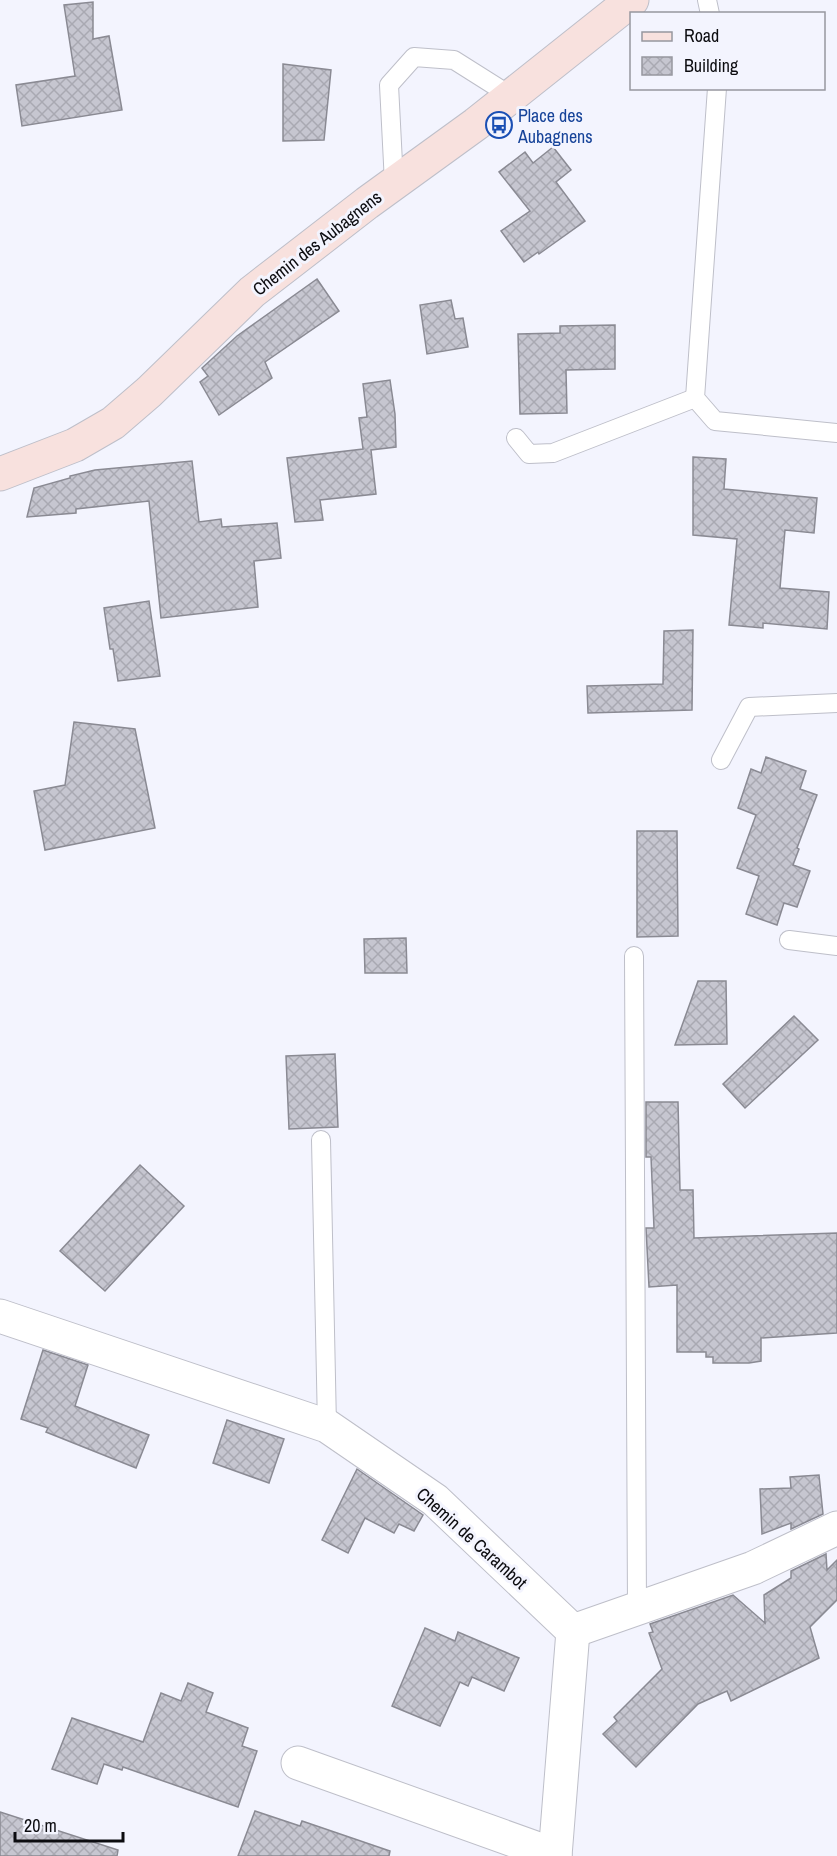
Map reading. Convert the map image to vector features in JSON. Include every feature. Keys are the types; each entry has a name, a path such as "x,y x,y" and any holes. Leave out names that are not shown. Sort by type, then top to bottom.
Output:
{"street":[{"name":"Chemin des Aubagnens","path":"0,474 75,445 113,423 149,392 252,292 394,183 476,124 632,0"},
{"name":"Chemin de Carambot","path":"0,1316 327,1426 435,1500 573,1631"},
{"path":"298,1763 555,1856 573,1631 753,1568 837,1528"}],"lane":[{"path":"394,183 389,85 414,57 454,60 511,96"},
{"path":"717,90 695,398 715,421 837,433"},
{"path":"516,438 529,454 553,453 695,398"},
{"path":"721,760 749,707 837,703"},
{"path":"789,940 837,946"},
{"path":"634,956 638,1608"},
{"path":"321,1140 327,1426"}],"building":[{"path":"93,2 93,39 109,36 122,110 22,126 16,85 75,76 64,5"},
{"path":"283,64 331,70 324,140 283,141"},
{"path":"553,147 571,170 556,182 585,221 524,262 501,231 530,211 499,172 525,152 533,163"},
{"path":"317,279 339,311 265,362 272,378 219,415 200,382 208,376 202,368 237,336"},
{"path":"451,300 455,319 463,318 468,347 427,354 420,305"},
{"path":"615,325 615,369 566,370 567,413 520,414 518,334 560,333 560,326"},
{"path":"390,380 395,414 396,447 371,450 376,494 320,500 323,520 295,522 287,458 363,449 359,418 367,417 363,384"},
{"path":"693,457 726,459 724,489 817,498 814,533 785,530 780,588 829,592 827,629 763,623 763,628 729,625 737,539 693,535"},
{"path":"192,461 199,522 221,519 222,527 277,523 281,558 254,561 258,607 161,618 149,501 76,509 76,513 27,517 34,488 95,470"},
{"path":"149,601 160,676 118,681 113,649 110,649 104,608"},
{"path":"693,630 692,710 588,713 587,686 663,684 664,631"},
{"path":"74,722 135,729 155,828 45,850 34,791 65,785"},
{"path":"766,757 806,771 800,789 817,795 793,865 810,871 797,907 784,903 777,925 746,914 759,876 737,868 756,815 738,808 751,769 761,773"},
{"path":"637,831 677,831 678,936 637,937"},
{"path":"406,938 407,973 365,973 364,939"},
{"path":"698,981 726,981 727,1044 675,1045"},
{"path":"794,1016 818,1040 745,1108 723,1084"},
{"path":"335,1054 338,1127 289,1129 286,1056"},
{"path":"646,1102 678,1102 680,1190 693,1190 694,1238 837,1233 837,1333 761,1338 761,1361 749,1363 713,1363 713,1357 706,1357 706,1352 677,1352 677,1285 649,1287 646,1228 654,1228 651,1157 646,1157"},
{"path":"140,1165 184,1206 105,1291 60,1251"},
{"path":"43,1350 88,1365 75,1406 149,1435 136,1468 46,1432 48,1428 21,1419"},
{"path":"227,1420 284,1439 269,1483 213,1463"},
{"path":"357,1469 423,1515 414,1531 399,1524 394,1533 365,1518 348,1553 322,1540"},
{"path":"819,1475 823,1514 791,1529 791,1523 762,1534 760,1489 791,1488 790,1477"},
{"path":"826,1554 827,1570 837,1560 837,1600 810,1627 819,1658 731,1701 727,1691 698,1704 636,1767 603,1734 617,1721 614,1717 662,1669 649,1633 653,1632 650,1624 733,1595 765,1623 764,1595 791,1578 791,1571"},
{"path":"425,1628 455,1641 458,1632 519,1658 504,1691 472,1677 468,1686 460,1682 440,1726 392,1706"},
{"path":"188,1683 213,1693 206,1712 248,1728 242,1746 257,1751 238,1807 123,1767 122,1770 104,1764 97,1784 52,1769 72,1718 143,1742 161,1693 181,1701"},
{"path":"255,1811 300,1826 302,1821 390,1851 389,1856 238,1856"},
{"path":"0,1812 118,1850 117,1856 0,1856"}],"place":[{"name":"Place des Aubagnens","path":"499,125"}]}
